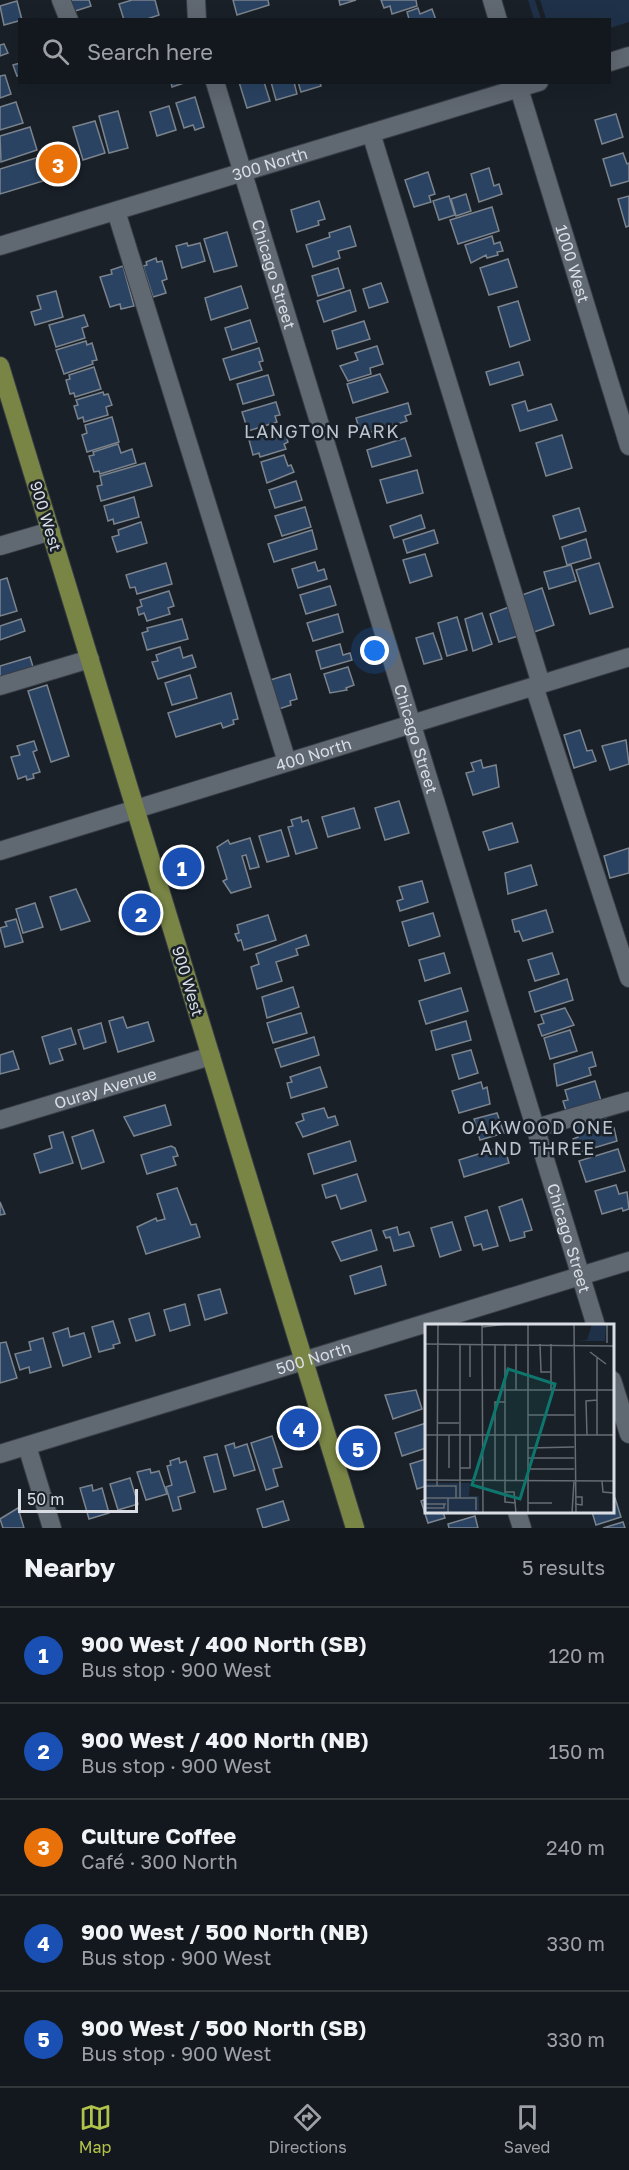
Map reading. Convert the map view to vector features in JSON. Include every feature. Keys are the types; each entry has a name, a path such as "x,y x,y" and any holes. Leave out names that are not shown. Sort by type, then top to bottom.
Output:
{"main road":[{"name":"900 West","path":"0,366 5,402 51,531 355,1528"}],"street":[{"path":"60,0 68,18"},
{"path":"196,0 197,18"},
{"path":"492,0 497,18"},
{"path":"611,61 629,56"},
{"name":"Chicago Street","path":"216,84 595,1324"},
{"name":"300 North","path":"0,246 371,133 518,85"},
{"name":"1000 West","path":"518,85 629,446"},
{"path":"371,133 537,685 629,978"},
{"path":"116,211 287,762"},
{"path":"0,546 51,531"},
{"name":"400 North","path":"0,851 629,657"},
{"path":"0,686 90,659"},
{"name":"Ouray Avenue","path":"0,1120 211,1056"},
{"path":"536,1128 629,1101"},
{"name":"500 North","path":"442,1324 629,1261"},
{"name":"500 North","path":"0,1454 304,1361 425,1329"},
{"path":"614,1386 629,1434"},
{"path":"27,1446 52,1528"},
{"path":"517,1513 522,1528"}],"shaded area":[{"path":"528,0 535,0 541,18 534,18"},
{"path":"540,0 629,0 629,22 611,28 611,18 546,18"}],"building":[{"path":"68,0 89,0 91,6 72,12"},
{"path":"132,0 155,0 159,15 150,18 123,18 119,4"},
{"path":"233,0 268,0 269,5 237,15"},
{"path":"339,0 356,0 340,5"},
{"path":"381,0 416,0 417,6 392,14 390,6 384,8"},
{"path":"17,1 21,18 4,25 0,6"},
{"path":"418,8 420,14 432,9 435,18 409,18 407,12"},
{"path":"4,44 8,53 0,56 0,45"},
{"path":"18,64 18,76 17,76 13,65"},
{"path":"5,75 11,94 0,98 0,76"},
{"path":"240,84 265,84 270,101 247,108"},
{"path":"272,84 294,84 297,94 276,100"},
{"path":"299,84 320,84 321,86 301,92"},
{"path":"195,97 204,127 195,130 193,125 184,128 176,103"},
{"path":"16,102 23,123 0,130 0,107"},
{"path":"169,106 176,130 157,136 150,112"},
{"path":"118,111 128,148 109,153 99,116"},
{"path":"616,114 623,137 602,144 595,120"},
{"path":"95,121 105,153 83,160 73,127"},
{"path":"30,127 37,150 1,162 0,136"},
{"path":"69,148 76,171 0,194 0,169"},
{"path":"623,153 627,164 629,163 629,181 611,186 603,159"},
{"path":"489,168 494,186 499,184 502,194 479,202 471,174"},
{"path":"428,172 435,194 429,196 431,202 414,207 405,180"},
{"path":"466,194 471,211 456,216 451,199"},
{"path":"449,196 455,215 439,220 433,201"},
{"path":"629,196 629,226 626,227 618,199"},
{"path":"319,201 325,219 318,221 319,225 297,232 291,210"},
{"path":"492,207 499,231 458,244 450,220"},
{"path":"350,226 356,246 338,251 340,258 313,267 306,245 330,237 329,233"},
{"path":"227,232 237,266 214,272 204,239"},
{"path":"492,236 494,244 500,242 503,251 487,258 486,255 471,263 465,245"},
{"path":"187,243 188,246 200,243 205,261 182,268 176,246"},
{"path":"156,258 157,262 162,261 167,279 162,281 166,293 153,297 143,266 147,265 146,262"},
{"path":"508,259 517,287 489,295 480,268"},
{"path":"123,266 134,306 121,309 120,304 110,307 100,277 112,274 111,270"},
{"path":"338,268 344,288 318,296 312,276"},
{"path":"381,283 388,302 369,308 363,289"},
{"path":"241,286 248,308 211,320 205,298"},
{"path":"350,290 356,311 324,322 317,301"},
{"path":"56,291 63,317 35,325 31,312 41,309 37,296"},
{"path":"518,301 530,340 510,347 498,307"},
{"path":"84,315 88,326 82,328 85,338 56,347 49,325"},
{"path":"250,320 257,342 232,350 225,328"},
{"path":"364,321 370,339 337,349 332,331"},
{"path":"86,341 87,345 92,343 97,360 92,361 93,364 64,374 56,350"},
{"path":"377,346 383,364 370,368 371,374 348,381 340,366 358,360 355,353"},
{"path":"259,348 263,361 259,362 262,370 230,380 223,359"},
{"path":"519,362 523,375 490,385 486,372"},
{"path":"94,367 101,389 75,397 74,393 70,394 66,380 70,379 69,375"},
{"path":"380,374 388,392 353,403 347,384"},
{"path":"268,375 274,395 243,404 237,384"},
{"path":"103,392 104,395 108,394 112,405 106,407 108,415 84,422 83,417 78,419 74,406 78,405 76,400"},
{"path":"525,401 528,411 551,404 557,420 520,431 512,405"},
{"path":"276,402 280,415 275,416 277,422 248,431 242,412"},
{"path":"408,403 411,414 405,416 407,421 361,435 356,418"},
{"path":"112,417 119,442 87,452 82,435 87,433 85,425"},
{"path":"280,431 281,435 285,433 288,442 284,444 286,449 260,457 259,453 253,455 249,440"},
{"path":"562,435 572,468 546,476 536,443"},
{"path":"405,438 411,456 372,467 367,450"},
{"path":"118,444 121,453 132,449 136,463 100,474 99,471 94,472 89,456 94,455 93,452"},
{"path":"284,455 288,466 291,465 294,472 267,483 261,462"},
{"path":"145,463 152,486 101,501 97,486 102,485 100,476"},
{"path":"417,470 423,493 387,503 380,480"},
{"path":"296,481 302,500 275,508 269,490"},
{"path":"134,497 139,517 114,524 113,519 108,521 104,506"},
{"path":"305,507 311,527 282,536 275,516"},
{"path":"579,508 586,531 560,539 553,516"},
{"path":"421,515 425,528 394,538 390,526"},
{"path":"141,522 147,543 117,552 112,537 119,535 118,530"},
{"path":"312,530 317,549 274,562 268,544"},
{"path":"434,530 438,543 407,553 403,540"},
{"path":"586,539 591,558 567,565 562,547"},
{"path":"425,554 432,576 410,583 403,560"},
{"path":"315,562 318,571 324,569 327,579 298,588 292,569"},
{"path":"166,563 172,584 137,594 135,587 130,588 126,575"},
{"path":"599,563 613,607 590,614 576,570"},
{"path":"571,565 576,581 549,589 544,572"},
{"path":"7,578 17,611 0,616 0,580"},
{"path":"330,586 336,605 306,614 300,595"},
{"path":"542,588 554,625 534,632 522,595"},
{"path":"169,591 174,606 168,608 170,614 147,621 144,613 139,615 137,608 142,606 140,600"},
{"path":"509,607 518,636 499,642 490,614"},
{"path":"482,613 492,644 473,651 465,619"},
{"path":"338,614 343,632 313,641 307,623"},
{"path":"457,617 467,650 447,656 438,623"},
{"path":"21,619 25,631 0,640 0,626"},
{"path":"182,619 188,639 147,650 142,633 148,631 147,628"},
{"path":"433,633 442,659 424,664 416,638"},
{"path":"340,644 343,655 350,653 352,660 321,669 316,651"},
{"path":"180,647 183,658 192,655 196,667 158,679 152,662 158,661 156,655"},
{"path":"30,657 34,670 0,680 0,666"},
{"path":"348,667 354,685 346,688 347,690 330,693 324,674"},
{"path":"290,674 297,699 290,701 291,705 276,710 267,681"},
{"path":"190,675 197,698 172,705 165,683"},
{"path":"47,685 69,756 51,762 28,691"},
{"path":"231,693 238,719 233,720 234,724 223,728 221,723 176,737 168,713"},
{"path":"580,730 587,751 592,750 596,761 574,768 564,735"},
{"path":"626,740 629,764 610,770 602,746"},
{"path":"34,741 37,750 33,752 40,772 33,774 34,778 27,780 26,776 18,779 11,757 20,755 17,746"},
{"path":"481,760 483,768 496,765 499,787 473,795 466,773 474,771 471,763"},
{"path":"399,801 409,833 385,840 375,808"},
{"path":"354,808 360,828 328,837 322,817"},
{"path":"301,817 302,822 308,820 317,848 296,854 288,827 293,826 291,820"},
{"path":"512,823 518,842 489,850 483,832"},
{"path":"281,830 289,856 267,862 259,836"},
{"path":"250,838 259,867 250,869 246,855 242,856 251,887 231,893 223,881 227,879 217,847 228,840 230,844"},
{"path":"629,848 629,873 610,878 604,856"},
{"path":"531,865 537,885 508,894 505,873"},
{"path":"422,881 428,902 400,911 397,901 403,899 399,887"},
{"path":"76,889 90,921 61,930 50,897"},
{"path":"35,903 43,927 23,933 16,909"},
{"path":"546,910 553,932 523,941 519,931 515,932 512,920"},
{"path":"433,913 440,936 409,946 402,922"},
{"path":"268,915 276,940 244,950 241,940 238,941 235,934 239,933 237,925"},
{"path":"16,919 23,942 5,947 0,928 7,926 5,922"},
{"path":"306,935 309,945 296,949 298,955 276,962 282,981 257,989 251,967 259,964 256,954"},
{"path":"444,953 450,973 425,981 419,960"},
{"path":"552,953 559,974 535,981 528,960"},
{"path":"567,979 573,1000 535,1012 529,992"},
{"path":"293,987 299,1007 267,1018 262,997"},
{"path":"461,988 468,1011 426,1024 419,1001"},
{"path":"565,1008 574,1025 542,1036 538,1025 544,1023 541,1015"},
{"path":"301,1013 307,1033 273,1043 267,1023"},
{"path":"123,1017 127,1028 148,1022 154,1041 118,1052 109,1021"},
{"path":"466,1021 471,1040 436,1050 431,1031"},
{"path":"101,1023 106,1042 84,1049 78,1030"},
{"path":"71,1028 76,1044 59,1049 63,1060 50,1064 42,1037"},
{"path":"570,1030 577,1051 550,1059 544,1038"},
{"path":"314,1037 319,1055 281,1067 275,1049"},
{"path":"471,1050 478,1073 459,1079 452,1055"},
{"path":"13,1051 19,1069 0,1074 0,1055"},
{"path":"592,1052 596,1066 589,1068 591,1075 557,1086 554,1064"},
{"path":"320,1067 327,1087 291,1098 287,1083 292,1082 290,1077"},
{"path":"595,1081 602,1104 567,1114 563,1101 568,1100 565,1090"},
{"path":"481,1082 483,1089 487,1087 490,1104 459,1113 452,1091"},
{"path":"165,1105 171,1125 134,1136 124,1117"},
{"path":"324,1108 328,1118 335,1116 338,1125 303,1137 296,1123 304,1120 302,1114"},
{"path":"497,1113 504,1133 480,1140 474,1119"},
{"path":"605,1117 609,1130 614,1128 617,1141 577,1153 573,1139 578,1137 575,1125"},
{"path":"93,1130 104,1162 82,1169 72,1137"},
{"path":"63,1132 73,1163 40,1173 34,1154 52,1148 49,1136"},
{"path":"350,1141 356,1161 314,1174 308,1154"},
{"path":"171,1146 175,1148 178,1156 173,1157 176,1165 147,1174 141,1155"},
{"path":"504,1146 509,1163 464,1177 459,1160"},
{"path":"618,1149 625,1171 586,1182 579,1161"},
{"path":"357,1174 366,1201 341,1209 336,1195 326,1198 322,1185"},
{"path":"616,1185 619,1194 627,1192 629,1209 623,1211 622,1208 602,1214 595,1191"},
{"path":"177,1188 191,1225 196,1224 200,1237 146,1254 137,1227 156,1218 157,1221 165,1219 157,1194"},
{"path":"522,1199 532,1230 524,1232 525,1237 510,1241 499,1207"},
{"path":"0,1202 5,1214 0,1215"},
{"path":"487,1210 498,1246 483,1250 481,1244 474,1246 465,1217"},
{"path":"452,1222 461,1250 440,1257 431,1228"},
{"path":"397,1227 399,1235 409,1232 414,1246 394,1251 390,1237 386,1238 383,1231"},
{"path":"371,1230 377,1250 341,1261 332,1242"},
{"path":"381,1266 386,1285 355,1294 350,1276"},
{"path":"220,1289 227,1313 205,1320 198,1295"},
{"path":"185,1304 190,1325 170,1331 164,1310"},
{"path":"149,1313 155,1335 136,1341 129,1319"},
{"path":"113,1321 120,1343 113,1345 114,1348 99,1352 92,1327"},
{"path":"68,1328 70,1337 84,1333 91,1357 63,1366 53,1333"},
{"path":"43,1338 51,1367 30,1373 29,1367 20,1370 15,1354 31,1350 29,1342"},
{"path":"6,1342 17,1378 0,1383 0,1343"},
{"path":"416,1390 422,1409 393,1419 385,1395"},
{"path":"425,1423 425,1448 402,1456 395,1433"},
{"path":"272,1436 282,1467 273,1469 278,1486 266,1490 251,1443"},
{"path":"234,1443 235,1448 247,1444 255,1470 234,1476 225,1446"},
{"path":"217,1454 226,1489 214,1492 204,1457"},
{"path":"179,1458 180,1463 186,1461 195,1492 178,1497 181,1509 173,1511 166,1487 172,1485 167,1466 171,1465 170,1461"},
{"path":"425,1459 425,1486 417,1489 410,1464"},
{"path":"150,1469 151,1473 159,1471 167,1494 146,1500 137,1472"},
{"path":"130,1478 138,1504 118,1510 110,1484"},
{"path":"92,1485 93,1491 102,1488 109,1513 89,1519 80,1488"},
{"path":"614,1498 621,1517 596,1525 592,1513 614,1513"},
{"path":"425,1499 425,1513 443,1513 445,1518 428,1523 421,1501"},
{"path":"283,1501 289,1520 263,1528 257,1509"},
{"path":"18,1508 24,1528 3,1528 0,1519"},
{"path":"475,1516 478,1528 449,1528 448,1524"},
{"path":"623,1522 625,1528 603,1528"}],"place":[{"name":"Culture Coffee","path":"58,164"},
{"name":"900 West / 400 North (SB)","path":"182,867"},
{"name":"900 West / 400 North (NB)","path":"141,913"},
{"name":"900 West / 500 North (NB)","path":"299,1428"},
{"name":"900 West / 500 North (SB)","path":"358,1448"}],"district":[{"name":"LANGTON PARK","path":"322,431"},
{"name":"OAKWOOD ONE AND THREE","path":"538,1137"}]}
